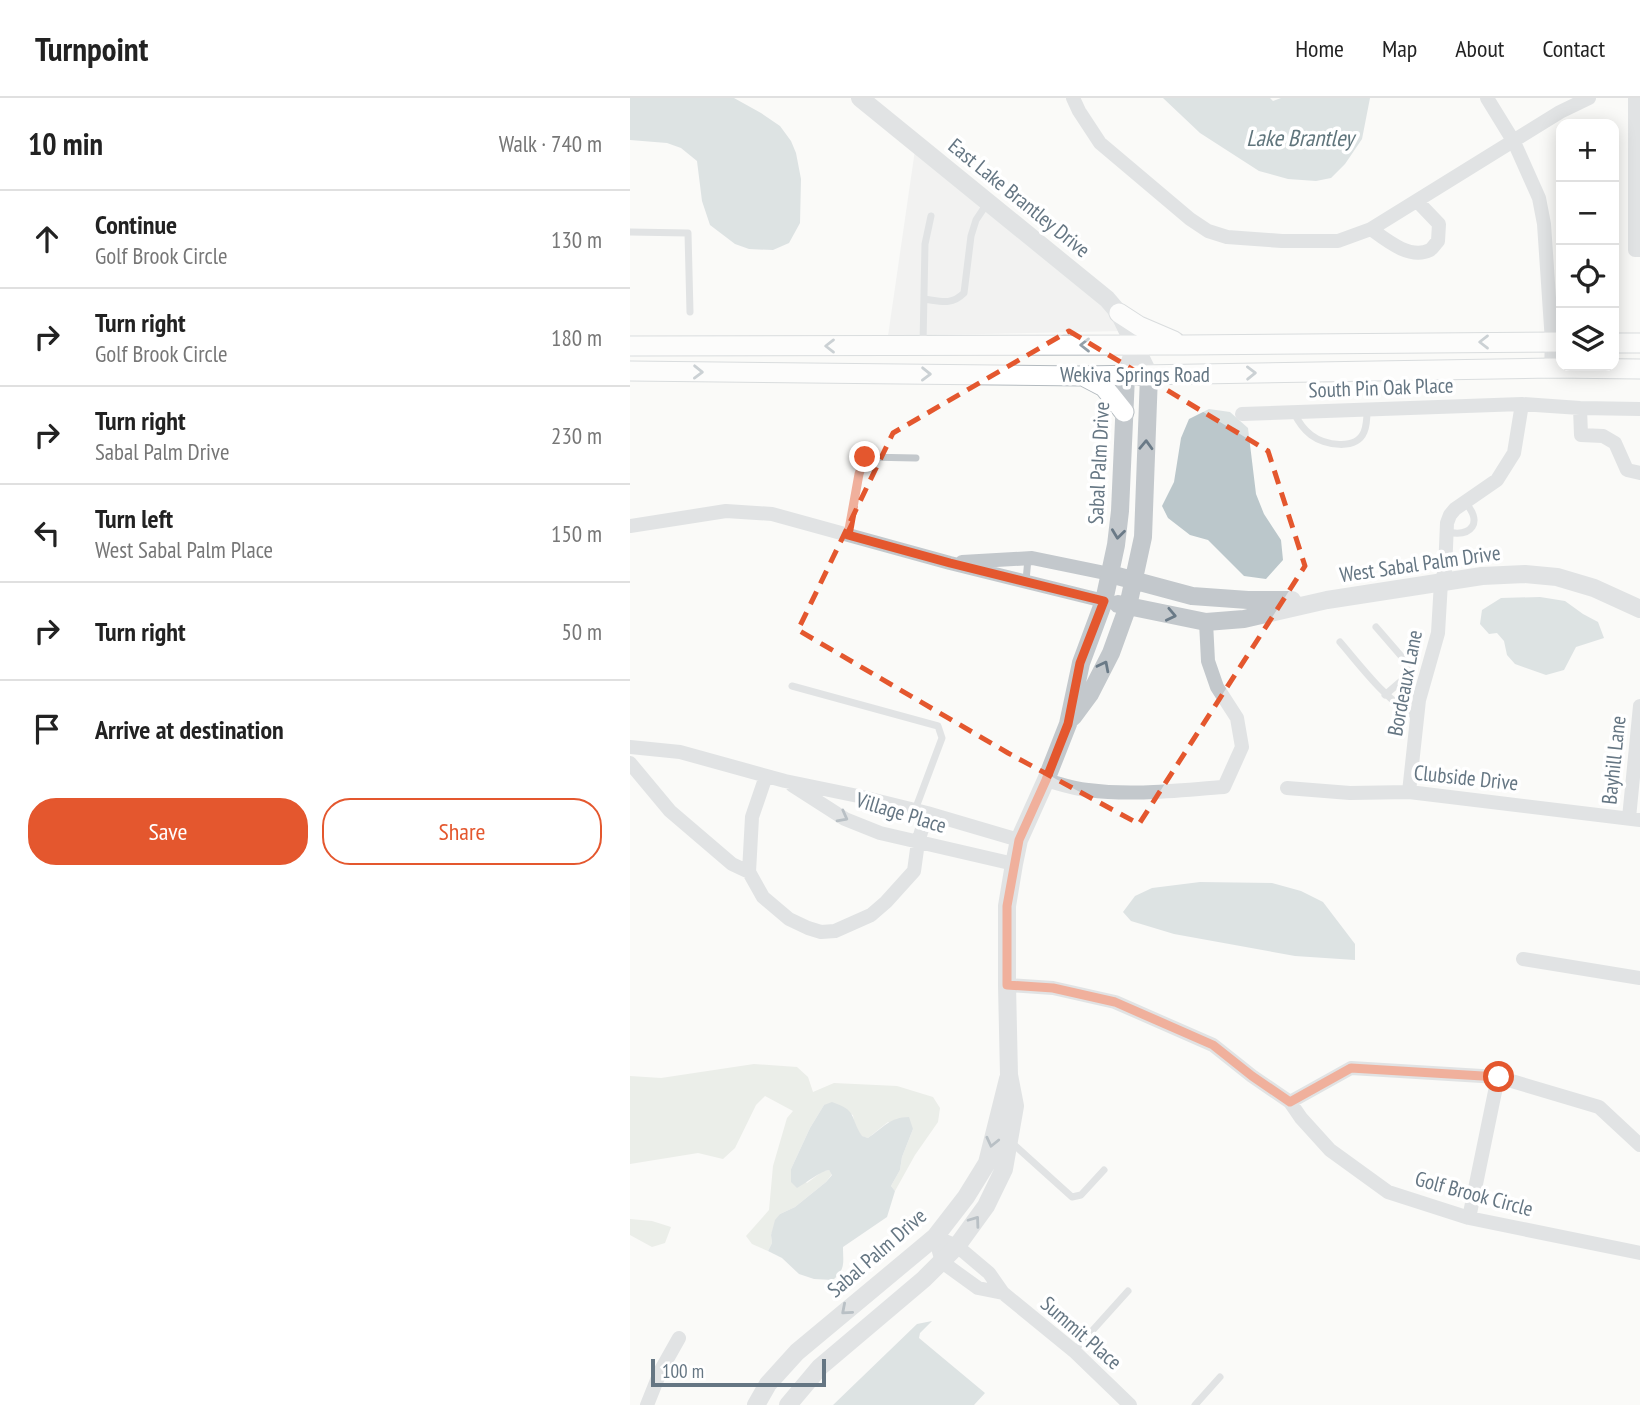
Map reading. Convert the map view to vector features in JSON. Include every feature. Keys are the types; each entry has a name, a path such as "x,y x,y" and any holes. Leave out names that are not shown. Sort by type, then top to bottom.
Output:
{"main road":[{"path":"1119,313 1163,338 1184,345"},
{"name":"Wekiva Springs Road","path":"630,346 1556,342"},
{"path":"1619,343 1640,343"},
{"path":"797,373 843,363 903,361 923,346"},
{"name":"Wekiva Springs Road","path":"630,371 1126,376 1551,368 1640,369"},
{"path":"1082,376 1104,387 1124,412"}],"street":[{"name":"East Lake Brantley Drive","path":"860,98 1107,299 1119,313 1135,345"},
{"path":"1073,98 1100,143 1190,219 1208,231 1227,237 1282,241 1338,241 1371,229 1589,98"},
{"path":"1487,98 1514,142 1539,198 1556,333"},
{"path":"1635,98 1637,250"},
{"path":"1371,229 1390,243 1411,252 1429,250 1438,241 1439,224 1417,201"},
{"name":"Sabal Palm Drive","path":"1068,724 1090,694 1111,653 1128,606 1143,537 1149,375 1135,345"},
{"name":"Sabal Palm Drive","path":"788,1405 820,1367 957,1246 986,1206 1004,1169 1015,1106 1009,1075 1007,906 1019,840 1068,724 1080,663 1104,601 1121,511 1126,376 1135,345"},
{"path":"1551,368 1556,346"},
{"path":"1447,532 1450,515 1497,480 1514,453 1522,404"},
{"name":"South Pin Oak Place","path":"1242,414 1522,404 1640,409"},
{"path":"1580,408 1581,435 1603,436 1615,443 1626,470 1640,472"},
{"path":"630,526 726,511 772,514 950,563 1104,601"},
{"name":"Bordeaux Lane","path":"1409,792 1419,700 1438,634 1447,532"},
{"path":"950,563 1028,558 1110,574"},
{"name":"West Sabal Palm Drive","path":"1110,574 1192,596 1248,600 1327,600"},
{"name":"West Sabal Palm Drive","path":"1104,601 1206,622 1244,619 1327,600 1441,582 1525,574 1557,577 1594,588 1640,609"},
{"path":"1046,780 1086,790 1116,792 1224,787 1242,747 1237,718 1217,687 1208,661 1206,622"},
{"name":"Bayhill Lane","path":"1634,819 1640,706"},
{"name":"Village Place","path":"630,747 680,752 785,781 921,812 1019,840"},
{"path":"630,763 670,811 732,864 749,872"},
{"path":"766,776 752,817 749,872 762,897 789,919 808,929 835,931 871,915 886,902 914,871 921,812"},
{"name":"Village Place","path":"785,781 845,819 880,833 1014,864"},
{"name":"Clubside Drive","path":"1287,789 1350,793 1409,792 1634,819"},
{"path":"1523,959 1640,978"},
{"name":"Golf Brook Circle","path":"1007,985 1053,988 1115,1002 1213,1045 1290,1102 1330,1150 1388,1192 1469,1219 1640,1253"},
{"path":"1290,1102 1351,1068 1499,1077 1599,1107 1640,1146"},
{"name":"Sabal Palm Drive","path":"756,1405 768,1384 797,1352 935,1237 987,1163 1009,1075"},
{"path":"1469,1219 1499,1077"},
{"path":"935,1237 942,1262"},
{"name":"Summit Place","path":"935,1237 957,1246 989,1273 1003,1293 1074,1351 1130,1405"},
{"name":"Summit Place","path":"942,1262 978,1288 1003,1293"},
{"path":"647,1405 661,1370 679,1338"}],"lane":[{"path":"924,299 948,302 956,300 964,293 971,236 976,220 988,202"},
{"path":"923,346 925,244 931,216"},
{"path":"630,232 688,233 690,312"},
{"path":"1294,412 1299,423 1322,442 1345,444 1357,442 1364,433 1367,410"},
{"path":"848,535 859,474 865,457 916,458"},
{"path":"1447,532 1462,534 1469,531 1474,524 1474,517 1465,502"},
{"path":"1026,582 1028,558"},
{"path":"1376,627 1408,664 1410,670 1407,676 1385,695"},
{"path":"1340,642 1385,695 1417,718"},
{"path":"792,686 938,726 942,737 921,812"},
{"path":"1009,1141 1072,1197 1081,1195 1104,1170"},
{"path":"1074,1351 1129,1291"},
{"path":"1195,1405 1220,1377"}],"highlighted area":[{"path":"1069,331 1268,451 1305,566 1139,824 1008,753 798,630 893,433"}],"shaded area":[{"path":"915,150 1102,303 1122,331 888,336"},
{"path":"754,1064 797,1067 808,1077 813,1092 834,1083 897,1086 933,1097 940,1108 938,1122 895,1191 891,1186 900,1170 913,1129 888,1122 868,1138 861,1136 853,1115 824,1105 791,1169 807,1183 823,1171 829,1170 832,1174 795,1207 780,1214 768,1251 752,1244 746,1236 769,1210 773,1166 787,1118 793,1111 765,1096 756,1105 735,1148 723,1159 698,1153 630,1164 630,1076 661,1078"},
{"path":"630,1219 652,1221 671,1227 665,1243 652,1247 630,1235"}],"water":[{"path":"630,98 734,98 780,126 796,153 801,179 800,223 789,243 773,250 749,249 735,244 710,225 702,201 697,161 681,148 667,143 630,140"},
{"name":"Lake Brantley","path":"1163,98 1270,98 1273,101 1281,98 1370,98 1362,139 1345,164 1331,178 1316,181 1288,179 1259,171 1200,133"},
{"path":"1209,409 1230,412 1248,428 1256,494 1264,514 1281,540 1283,560 1266,579 1244,576 1208,540 1190,535 1168,518 1162,506 1174,482 1181,438 1189,419"},
{"path":"1540,597 1565,601 1598,622 1604,638 1576,647 1564,670 1546,675 1515,664 1507,655 1504,641 1497,633 1489,634 1480,624 1482,610 1501,598"},
{"path":"1200,882 1272,883 1301,891 1323,902 1355,944 1355,960 1295,956 1174,934 1131,921 1123,912 1135,896 1152,888"},
{"path":"832,1102 849,1111 862,1136 868,1138 902,1117 909,1117 913,1129 900,1170 891,1186 895,1191 887,1217 843,1247 842,1269 833,1280 814,1279 799,1274 782,1258 768,1251 772,1243 775,1220 780,1214 795,1207 832,1175 829,1170 826,1171 797,1188 791,1182 791,1169 810,1128 824,1105"},
{"path":"932,1321 920,1333 919,1338 985,1393 974,1405 833,1405 917,1324"}],"route":[{"path":"865,457 859,474 848,535 1104,601 1080,663 1068,724 1019,840 1007,906 1007,985 1053,988 1115,1002 1213,1045 1290,1102 1351,1068 1499,1077"}]}
